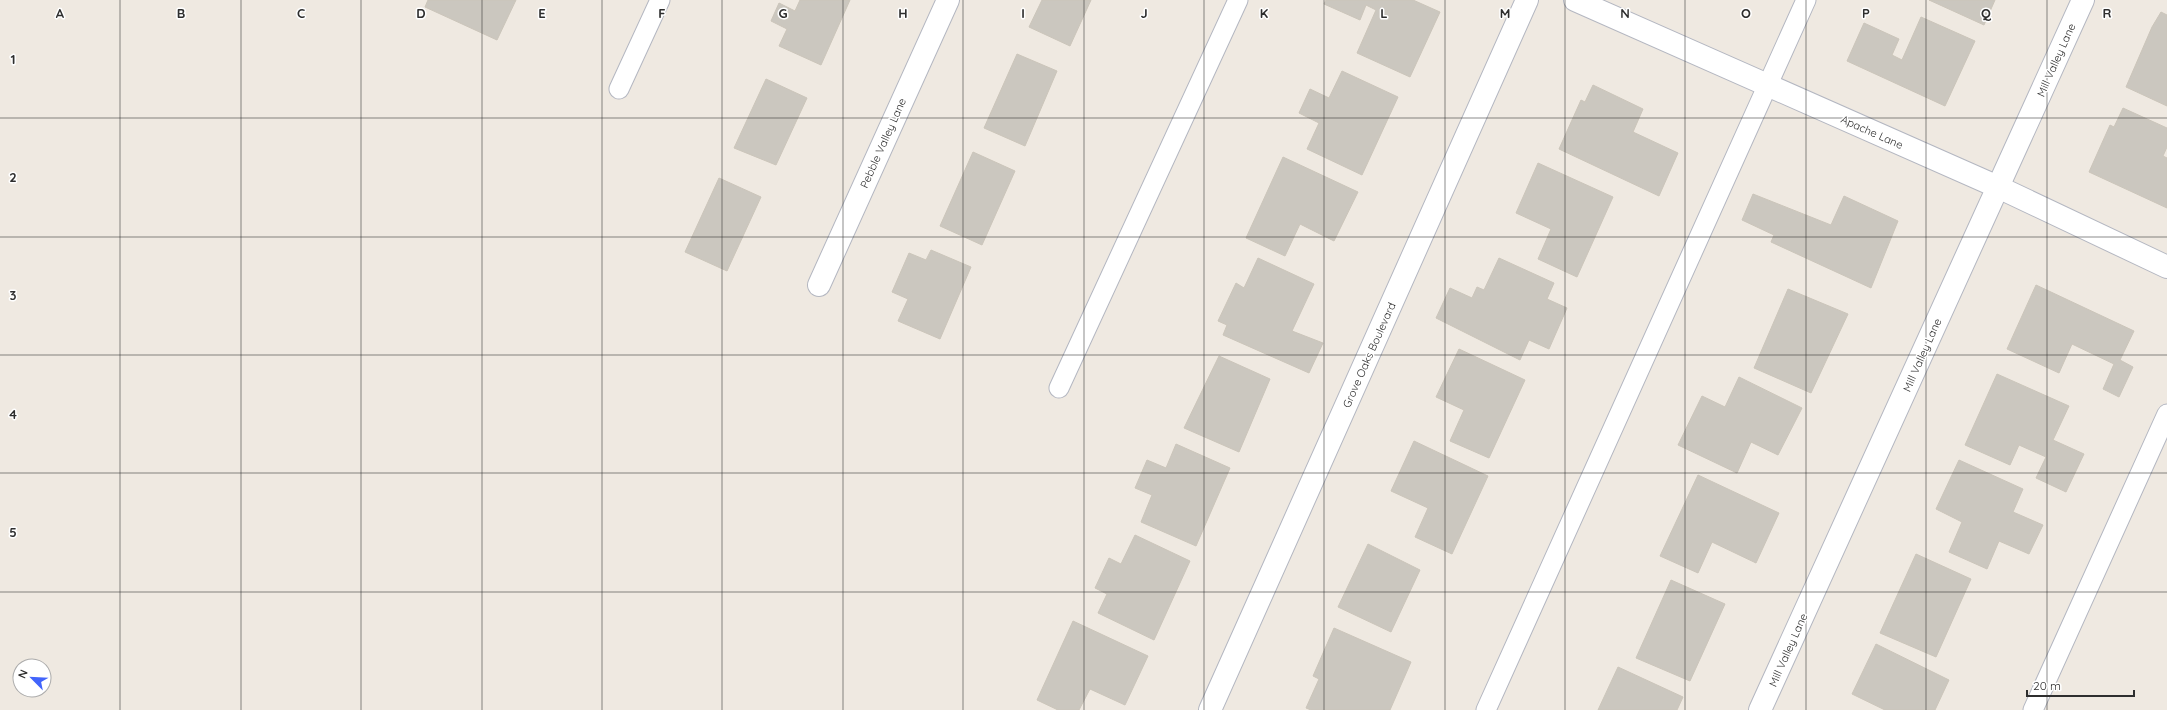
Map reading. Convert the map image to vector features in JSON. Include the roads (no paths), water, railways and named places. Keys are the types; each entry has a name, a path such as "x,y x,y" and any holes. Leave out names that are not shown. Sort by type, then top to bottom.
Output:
{"street":[{"name":"Pebble Valley Lane","path":"819,285 948,0"},
{"name":"Grove Oaks Boulevard","path":"1210,710 1528,0"},
{"name":"Apache Lane","path":"1576,0 1998,188 2167,267"},
{"name":"Mill Valley Lane","path":"1760,710 2083,0"}],"lane":[{"path":"619,89 660,0"},
{"path":"1059,388 1238,0"},
{"path":"1486,710 1806,0"},
{"path":"2033,710 2167,414"}]}
